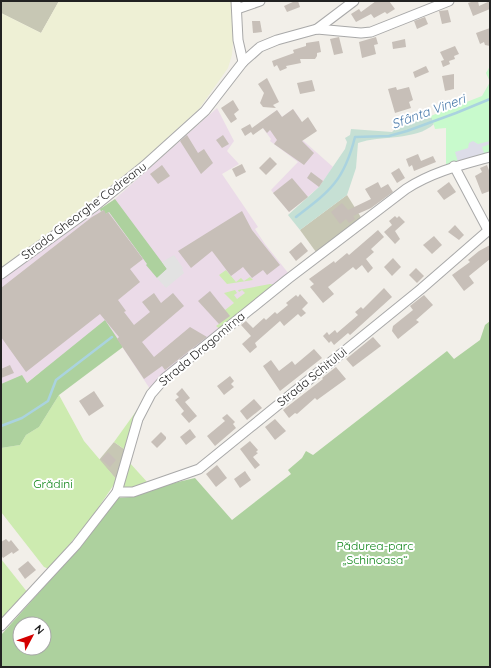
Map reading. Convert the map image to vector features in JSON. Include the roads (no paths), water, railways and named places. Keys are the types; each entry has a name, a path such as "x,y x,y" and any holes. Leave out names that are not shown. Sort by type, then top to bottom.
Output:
{"street":[{"path":"243,62 238,40 237,5 260,1"},
{"path":"316,29 342,12 354,1"},
{"name":"Strada Gheorghe Codreanu","path":"1,274 95,206 144,166 205,111 243,62 260,47 316,29 361,33 371,32 449,1"},
{"name":"Strada Dragomirna","path":"1,626 76,545 117,492 138,419 151,394 165,378 288,279 406,189 419,181 454,166 490,157"},
{"path":"454,166 489,230"},
{"name":"Strada Schitului","path":"117,492 133,492 198,469 421,288 489,230"}],"waterway":[{"name":"Sfânta Vineri","path":"296,217 318,200 334,184 346,164 355,137 389,136 407,131 490,99"},
{"name":"Sfânta Vineri","path":"1,426 22,418 48,401 56,380 112,337"}],"park label":[{"name":"Grădini","path":"53,484"},
{"name":"Pădurea-parc „Schinoasa“","path":"375,553"}]}
